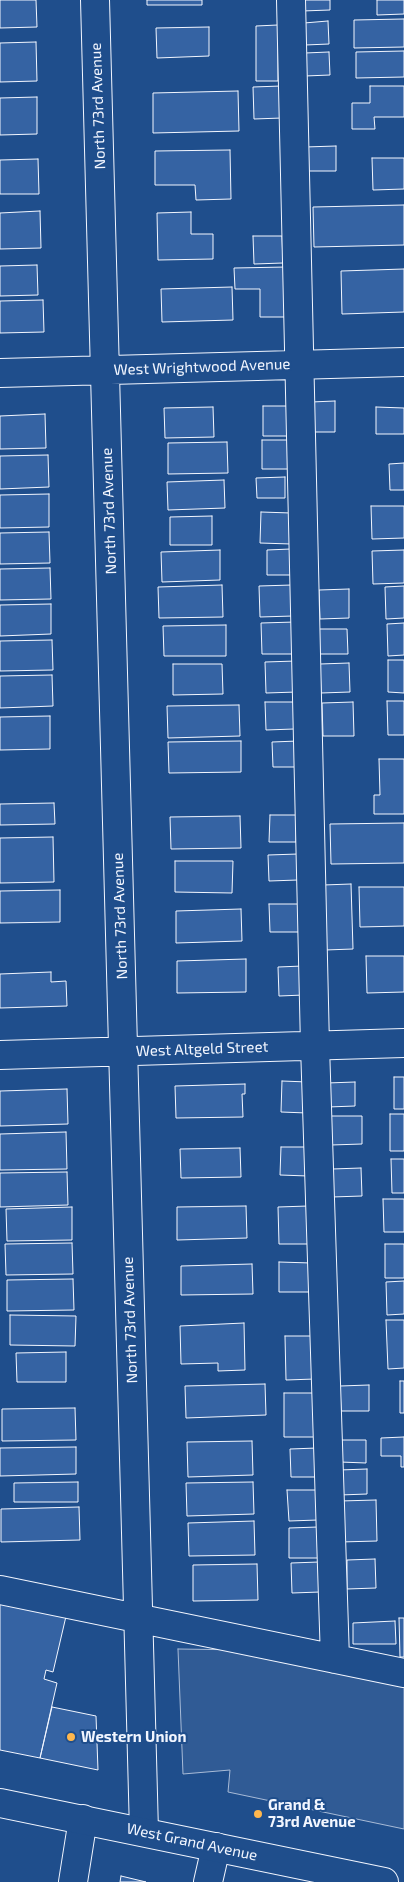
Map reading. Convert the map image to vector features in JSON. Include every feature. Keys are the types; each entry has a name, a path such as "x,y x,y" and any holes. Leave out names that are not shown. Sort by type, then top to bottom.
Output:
{"street":[{"name":"North 73rd Avenue","path":"95,0 144,1831"},
{"path":"291,0 315,1046 335,1659"},
{"name":"West Wrightwood Avenue","path":"0,373 404,362"},
{"name":"West Altgeld Street","path":"0,1055 404,1043"},
{"path":"0,1590 404,1673"},
{"name":"West Grand Avenue","path":"0,1803 144,1831 384,1882"},
{"path":"73,1882 84,1820"},
{"path":"208,1882 216,1846"}],"shaded area":[{"path":"178,1649 246,1650 404,1683 404,1829 228,1792 230,1770 183,1774"}],"building":[{"path":"0,0 36,0 37,27 0,28"},
{"path":"147,0 202,0 202,5 147,5"},
{"path":"302,0 330,0 330,10 302,11"},
{"path":"377,0 404,0 404,14 377,15"},
{"path":"404,19 404,47 354,48 354,20"},
{"path":"328,21 329,44 305,45 304,23"},
{"path":"278,25 278,81 256,81 256,26"},
{"path":"209,27 209,56 157,58 156,28"},
{"path":"36,42 37,81 0,82 0,43"},
{"path":"404,51 404,77 356,78 356,52"},
{"path":"329,52 330,75 305,76 305,53"},
{"path":"281,86 282,118 254,119 253,87"},
{"path":"370,86 404,86 404,117 374,117 375,129 352,129 352,103 370,103"},
{"path":"238,91 239,131 153,133 153,93"},
{"path":"37,97 37,134 0,135 0,98"},
{"path":"336,146 336,171 306,171 305,147"},
{"path":"230,150 231,199 196,200 195,185 155,185 155,151"},
{"path":"372,158 404,158 404,189 373,190"},
{"path":"38,159 39,194 0,194 0,160"},
{"path":"404,205 404,245 314,247 313,207"},
{"path":"40,211 41,248 0,249 0,213"},
{"path":"191,212 191,234 213,234 213,259 158,260 157,213"},
{"path":"253,236 282,236 283,263 254,264"},
{"path":"37,265 38,295 0,296 0,266"},
{"path":"287,267 287,317 260,317 260,289 235,289 234,268"},
{"path":"404,269 404,312 342,314 341,271"},
{"path":"232,287 233,320 162,322 161,289"},
{"path":"43,300 44,332 0,333 0,301"},
{"path":"335,401 335,432 311,432 311,402"},
{"path":"263,406 290,406 290,436 263,436"},
{"path":"213,407 214,437 165,438 164,408"},
{"path":"376,407 404,408 404,434 376,434"},
{"path":"45,414 46,448 0,449 0,416"},
{"path":"262,440 290,440 290,469 262,469"},
{"path":"227,442 228,473 168,474 168,443"},
{"path":"48,455 49,487 0,489 0,456"},
{"path":"404,463 404,490 390,490 389,464"},
{"path":"285,477 285,498 257,498 256,478"},
{"path":"224,480 225,508 168,510 167,482"},
{"path":"49,494 49,527 0,528 0,495"},
{"path":"371,506 404,506 404,538 372,539"},
{"path":"261,512 291,513 291,544 260,543"},
{"path":"212,516 212,545 170,545 170,517"},
{"path":"49,532 50,563 0,564 0,533"},
{"path":"291,549 292,575 267,575 267,550"},
{"path":"220,550 220,580 162,582 161,552"},
{"path":"404,550 404,583 373,584 372,551"},
{"path":"50,568 51,599 0,600 0,569"},
{"path":"222,585 223,617 159,618 158,587"},
{"path":"292,585 293,616 260,617 259,586"},
{"path":"404,586 404,618 386,619 385,587"},
{"path":"349,589 349,618 320,619 319,590"},
{"path":"51,604 51,634 0,636 0,605"},
{"path":"295,622 296,654 262,654 261,623"},
{"path":"404,623 404,655 388,656 387,624"},
{"path":"226,625 226,656 164,656 163,626"},
{"path":"318,629 347,629 348,654 319,654"},
{"path":"52,640 53,670 0,671 0,641"},
{"path":"388,660 404,660 404,693 388,692"},
{"path":"296,661 297,692 266,693 265,662"},
{"path":"349,663 350,692 321,693 320,664"},
{"path":"173,664 222,664 223,694 173,695"},
{"path":"52,675 53,706 0,708 0,676"},
{"path":"387,701 404,701 404,735 388,735"},
{"path":"265,702 294,702 294,729 266,730"},
{"path":"353,702 354,736 323,736 322,703"},
{"path":"239,705 240,736 168,738 167,706"},
{"path":"50,716 50,749 0,750 0,717"},
{"path":"241,741 241,772 169,773 168,742"},
{"path":"298,741 298,767 273,767 272,742"},
{"path":"379,759 404,759 404,814 374,814 374,795 380,795"},
{"path":"54,803 55,824 0,825 0,804"},
{"path":"270,815 297,815 296,842 269,842"},
{"path":"240,816 241,848 171,849 170,817"},
{"path":"404,823 404,863 331,864 330,824"},
{"path":"53,837 54,882 0,883 0,838"},
{"path":"298,854 298,880 269,881 268,855"},
{"path":"175,861 233,861 232,893 175,892"},
{"path":"351,884 353,949 325,950 323,885"},
{"path":"359,887 404,887 404,926 360,927"},
{"path":"60,890 60,922 0,923 0,891"},
{"path":"269,904 300,904 300,932 270,932"},
{"path":"241,909 242,941 176,943 176,911"},
{"path":"366,956 404,956 404,992 367,993"},
{"path":"246,959 246,992 177,993 177,961"},
{"path":"303,966 304,995 279,996 278,967"},
{"path":"51,972 51,982 66,981 67,1006 0,1008 0,974"},
{"path":"394,1077 404,1077 404,1109 394,1109"},
{"path":"282,1081 308,1082 307,1113 281,1112"},
{"path":"355,1082 355,1106 328,1107 327,1083"},
{"path":"245,1084 245,1094 242,1094 243,1117 176,1118 175,1086"},
{"path":"67,1089 68,1124 0,1126 0,1091"},
{"path":"390,1114 404,1114 404,1151 390,1151"},
{"path":"331,1116 362,1116 362,1144 331,1145"},
{"path":"66,1132 67,1169 0,1170 0,1134"},
{"path":"281,1147 309,1147 308,1176 280,1175"},
{"path":"240,1148 241,1177 181,1178 180,1149"},
{"path":"391,1159 404,1159 404,1193 392,1193"},
{"path":"361,1168 362,1196 332,1197 332,1169"},
{"path":"67,1172 68,1205 0,1207 0,1173"},
{"path":"383,1199 404,1199 404,1232 384,1232"},
{"path":"246,1206 247,1238 177,1240 177,1207"},
{"path":"308,1206 309,1244 279,1244 278,1207"},
{"path":"72,1207 72,1240 7,1241 6,1209"},
{"path":"72,1243 73,1274 6,1275 5,1244"},
{"path":"385,1244 404,1244 404,1278 385,1278"},
{"path":"279,1262 311,1263 310,1292 279,1292"},
{"path":"252,1264 253,1294 181,1295 181,1266"},
{"path":"73,1279 74,1310 7,1311 7,1280"},
{"path":"404,1281 404,1314 387,1315 386,1282"},
{"path":"10,1315 76,1316 75,1346 10,1345"},
{"path":"386,1320 404,1320 404,1368 388,1369"},
{"path":"244,1323 245,1370 218,1371 218,1363 181,1364 180,1326"},
{"path":"285,1336 313,1336 315,1379 286,1380"},
{"path":"66,1352 66,1382 17,1382 16,1353"},
{"path":"400,1381 404,1381 404,1413 400,1413"},
{"path":"265,1384 266,1415 186,1418 185,1386"},
{"path":"369,1385 369,1411 341,1411 340,1386"},
{"path":"284,1393 314,1393 315,1437 284,1437"},
{"path":"75,1408 76,1440 2,1441 2,1409"},
{"path":"404,1437 404,1467 401,1467 401,1456 381,1456 381,1438"},
{"path":"341,1440 366,1440 366,1463 340,1462"},
{"path":"252,1441 253,1475 188,1477 187,1442"},
{"path":"76,1447 76,1474 0,1476 0,1448"},
{"path":"317,1448 318,1477 291,1477 290,1449"},
{"path":"367,1469 367,1494 340,1495 339,1470"},
{"path":"78,1482 78,1502 14,1502 14,1483"},
{"path":"253,1482 254,1514 187,1516 186,1483"},
{"path":"287,1490 317,1490 318,1520 289,1521"},
{"path":"376,1500 377,1541 340,1542 340,1501"},
{"path":"79,1507 80,1540 1,1542 1,1509"},
{"path":"254,1521 255,1555 189,1556 188,1523"},
{"path":"318,1527 319,1558 289,1558 289,1528"},
{"path":"375,1559 376,1588 347,1589 347,1560"},
{"path":"319,1562 320,1592 292,1593 291,1563"},
{"path":"257,1564 258,1600 193,1601 193,1565"},
{"path":"0,1598 67,1612 53,1672 46,1670 44,1679 57,1683 40,1758 0,1750"},
{"path":"399,1618 404,1618 404,1657 400,1657"},
{"path":"395,1621 396,1644 353,1644 353,1623"},
{"name":"Western Union","path":"52,1707 96,1716 98,1770 40,1758"},
{"path":"121,1876 146,1882 120,1882"}],"place":[{"name":"Western Union","path":"71,1737"},
{"name":"Grand & 73rd Avenue","path":"258,1814"}]}
